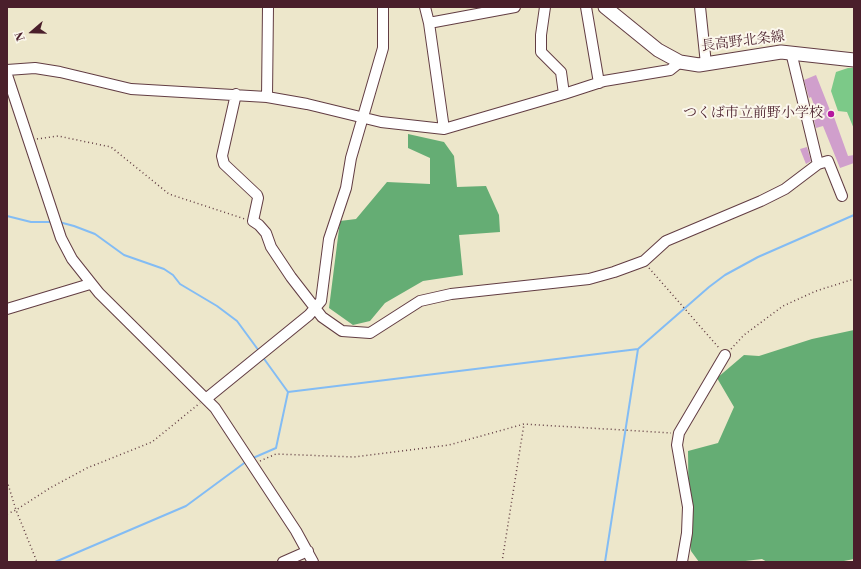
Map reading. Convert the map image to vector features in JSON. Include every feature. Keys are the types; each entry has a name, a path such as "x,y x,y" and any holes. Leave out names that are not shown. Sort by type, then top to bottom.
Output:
{"main road":[{"name":"長高野北条線","path":"605,7 658,50 680,62 700,65 781,52 854,60"}],"street":[{"path":"267,97 268,7"},
{"path":"207,398 315,310 322,301 329,239 346,188 351,158 361,117 383,48 384,7"},
{"path":"425,7 429,23 444,129"},
{"path":"429,23 515,7"},
{"path":"545,7 541,35 541,52 561,72 564,94"},
{"path":"586,7 599,83"},
{"path":"700,7 706,64"},
{"path":"791,52 818,164"},
{"path":"7,70 35,68 60,72 131,89 267,97 381,122 444,129 599,83 670,70 680,62"},
{"path":"7,75 61,238 72,259 90,284 207,398 223,419 308,551 313,562"},
{"path":"236,94 222,156 224,164 257,195 258,198 253,221 266,233 271,247 315,310 342,331 370,333 420,301 451,294 590,279 644,261 666,241 761,202 784,189 818,164 828,161 842,196"},
{"path":"7,309 90,284"},
{"path":"682,562 687,533 688,507 677,445 679,433 725,355"},
{"path":"283,562 308,551"}],"path":[{"path":"29,141 58,136 111,147 169,194 253,221"},
{"path":"644,261 725,355 744,335 783,306 816,291 854,279"},
{"path":"7,514 87,468 152,442 207,398"},
{"path":"502,562 524,424"},
{"path":"252,464 276,454 354,457 449,445 524,424 679,433"},
{"path":"7,481 16,510 37,562"}],"green space":[{"path":"848,68 854,68 854,129 847,112 838,111 831,91 836,72"},
{"path":"408,134 444,142 454,156 457,187 486,186 499,215 500,232 459,235 463,275 423,281 385,303 370,321 353,325 329,308 340,221 356,219 387,182 430,184 430,158 408,148"},
{"path":"854,330 854,559 839,562 767,562 762,559 737,562 699,562 691,551 689,534 688,451 718,443 734,407 717,378 744,355 759,356 812,339"}],"building":[{"path":"816,75 833,118 834,117 848,156 854,155 854,163 840,168 823,126 816,128 814,120 819,118 811,97 809,98 804,80"},
{"path":"807,147 811,161 806,164 800,149"}],"waterway":[{"path":"605,562 638,349 709,287 725,275 758,257 854,215"},
{"path":"7,216 31,222 53,222"},
{"path":"59,222 95,234 124,255 164,269 173,275 180,284 217,306 237,321 259,351"},
{"path":"262,356 288,392 638,349"},
{"path":"253,458 276,448 288,392"},
{"path":"55,562 186,506 247,461"}],"place":[{"name":"つくば市立前野小学校","path":"831,114"}]}
